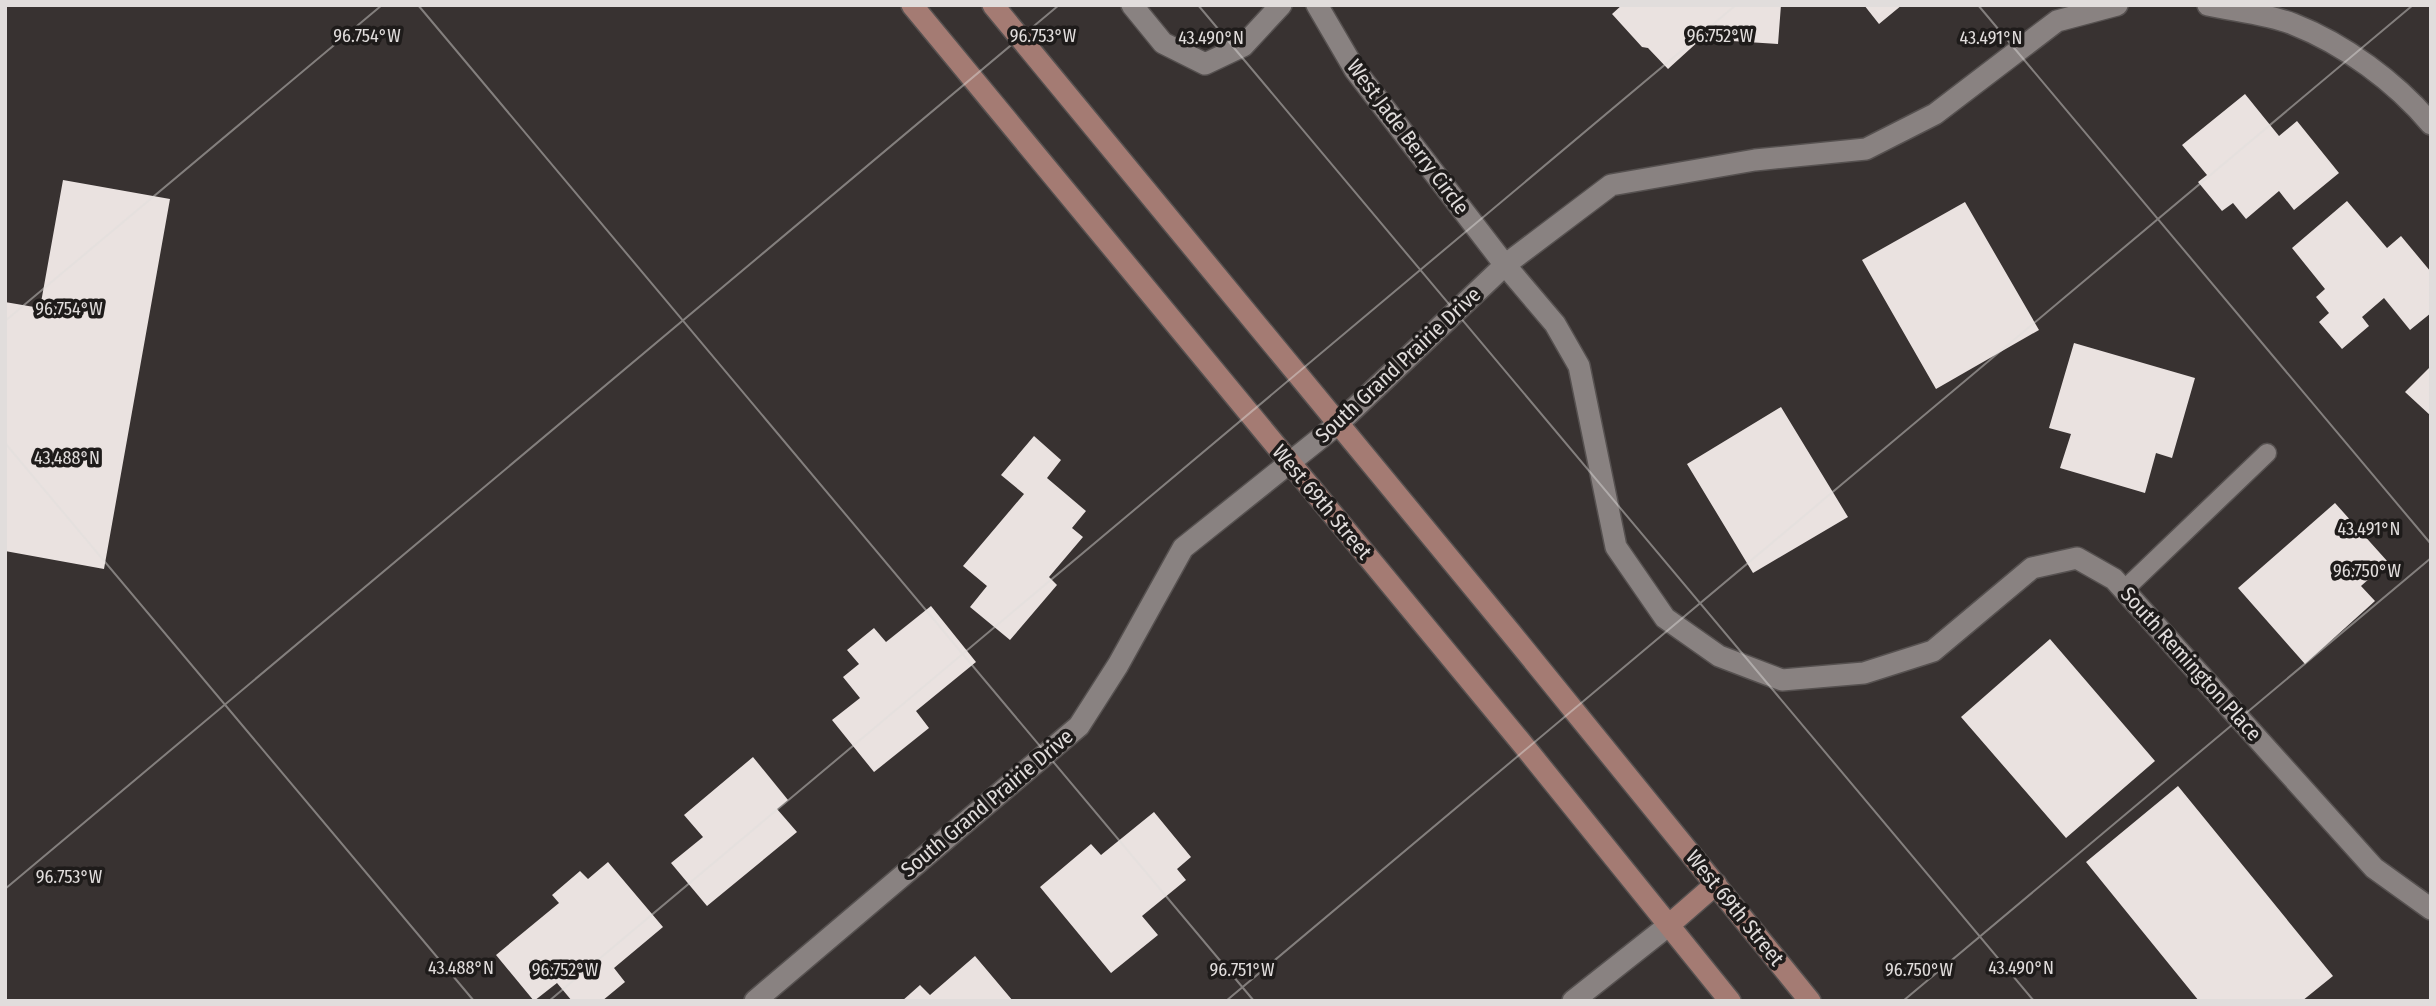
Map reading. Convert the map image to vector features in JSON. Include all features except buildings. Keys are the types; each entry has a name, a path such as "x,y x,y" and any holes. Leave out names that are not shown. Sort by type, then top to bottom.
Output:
{"main road":[{"name":"West 69th Street","path":"912,5 1520,741 1730,1001"},
{"name":"West 69th Street","path":"993,5 1810,1001"},
{"path":"1669,925 1716,884"}],"street":[{"path":"1132,5 1163,43 1205,64 1243,46 1281,5"},
{"name":"West Jade Berry Circle","path":"1317,5 1355,69 1505,265"},
{"name":"South Grand Prairie Drive","path":"755,1001 1079,726 1118,666 1182,548 1338,424 1505,265 1611,185 1755,160 1866,149 1935,114 2057,21 2117,5"},
{"path":"2208,5 2292,23 2352,55 2415,105 2431,124"},
{"name":"South Remington Place","path":"1505,265 1555,324 1579,366 1616,547 1665,618 1719,656 1782,680 1864,673 1933,651 2032,568 2077,558 2114,579 2374,868 2431,909"},
{"path":"1574,1000 1669,925"}],"lane":[{"path":"2124,590 2267,453"}]}
